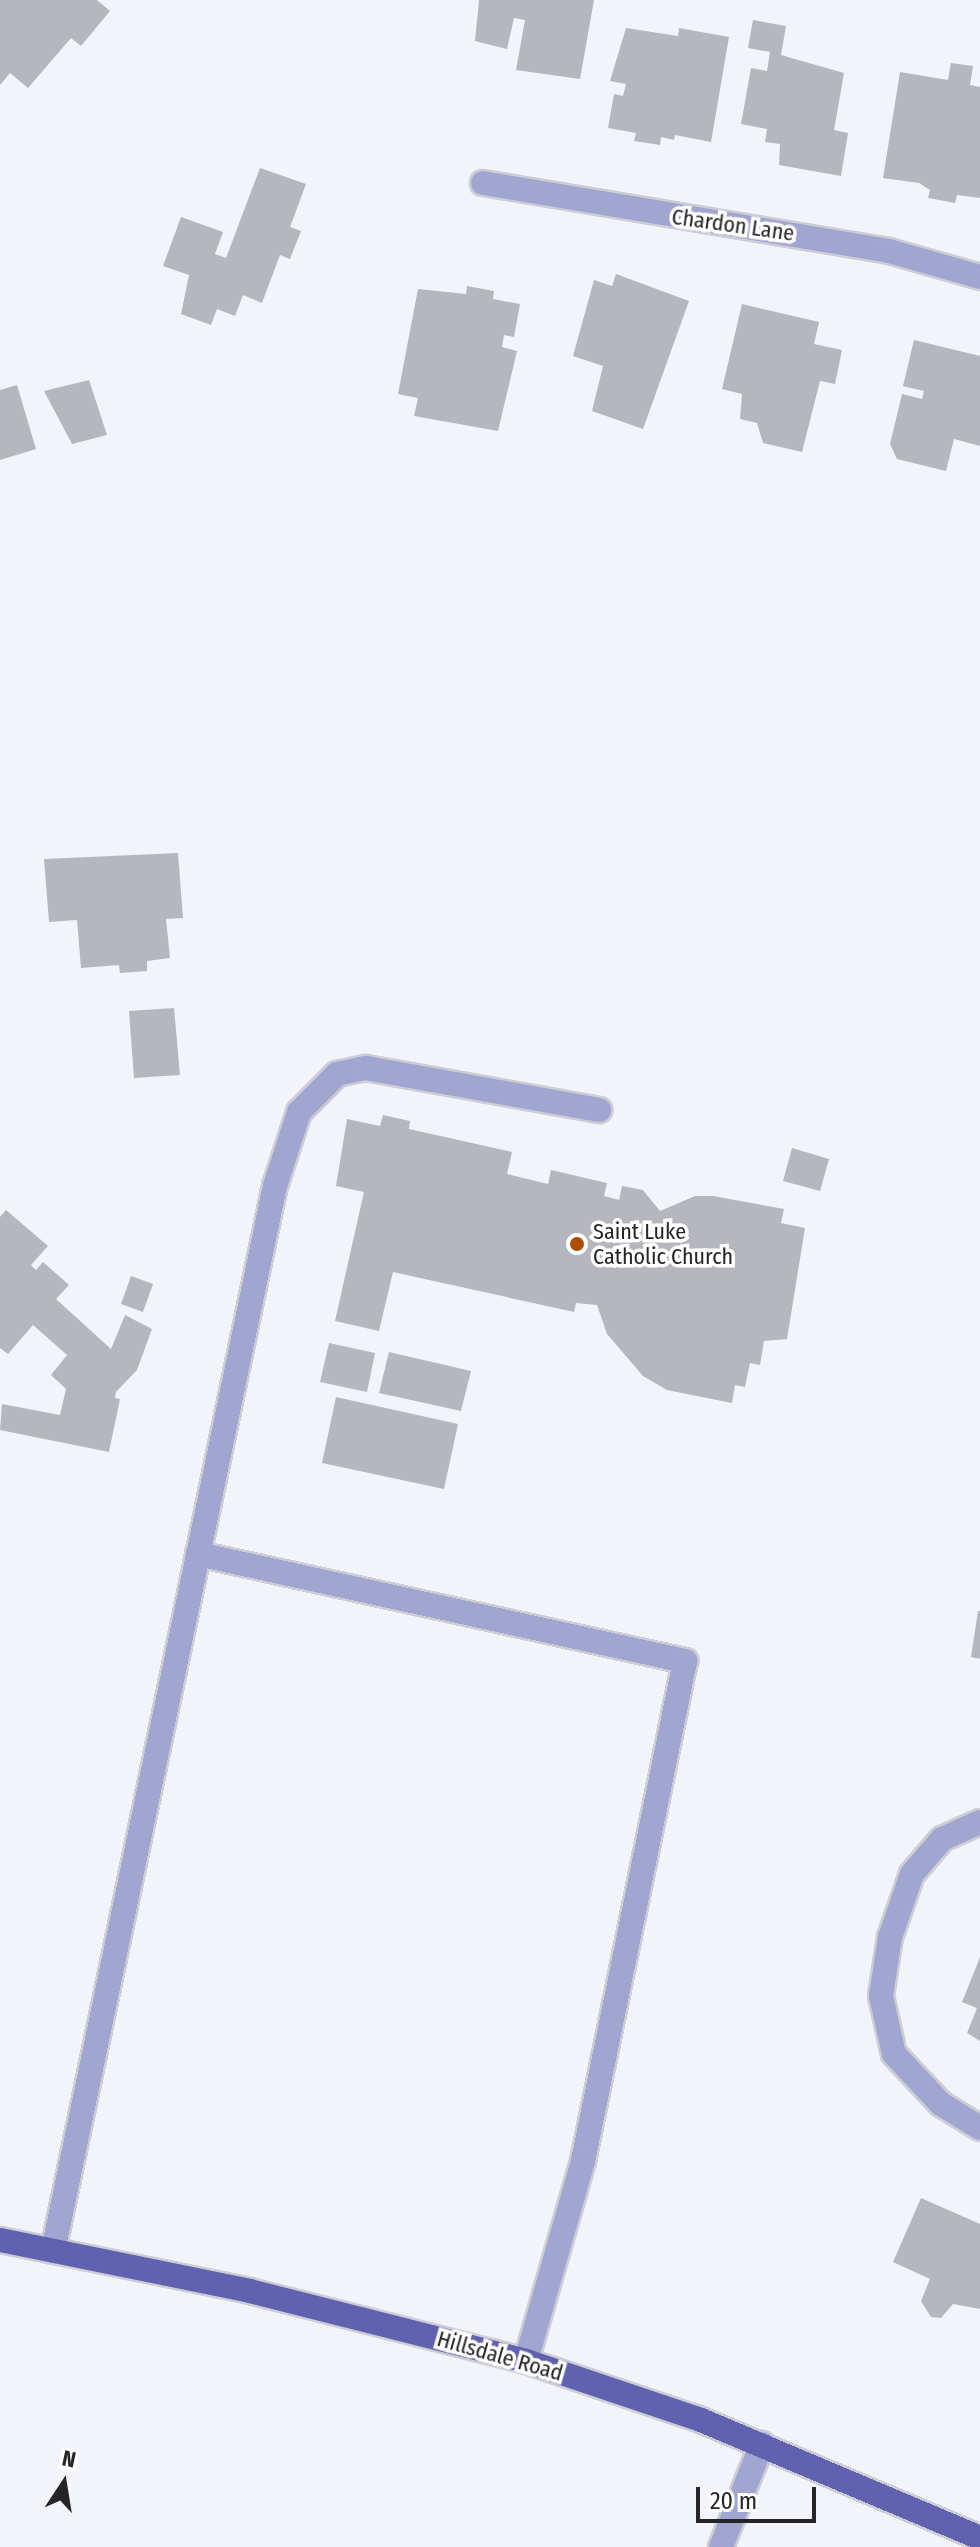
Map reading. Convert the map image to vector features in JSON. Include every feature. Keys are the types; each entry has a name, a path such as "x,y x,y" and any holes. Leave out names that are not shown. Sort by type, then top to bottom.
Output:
{"main road":[{"name":"Hillsdale Road","path":"0,2240 250,2291 526,2361 762,2444 980,2538"}],"street":[{"name":"Chardon Lane","path":"483,183 889,251 980,277"},
{"path":"53,2251 275,1186 299,1112 337,1074 366,1068 599,1110"},
{"path":"198,1554 685,1661 583,2161 526,2361"},
{"path":"980,1822 942,1839 912,1874 890,1937 881,1996 894,2054 941,2104 980,2128"},
{"path":"721,2547 762,2444"}],"building":[{"path":"0,0 97,0 110,11 81,46 71,38 28,88 10,73 0,85"},
{"path":"479,0 594,0 580,79 516,70 525,20 514,18 507,49 475,41"},
{"path":"753,20 786,26 781,55 844,73 834,130 848,133 841,176 779,165 780,144 765,142 767,129 741,124 751,68 767,71 770,52 748,48"},
{"path":"626,28 678,36 679,28 729,37 711,142 675,135 674,140 661,137 660,145 634,141 636,133 608,128 614,94 623,96 626,84 610,81"},
{"path":"951,63 973,66 970,85 980,87 980,198 957,195 955,203 928,198 930,190 919,183 883,178 900,72 948,80"},
{"path":"260,168 306,184 290,227 301,231 290,259 280,255 262,303 243,295 235,316 217,309 211,325 181,314 189,275 163,266 181,217 223,232 215,254 226,258"},
{"path":"616,274 689,301 643,429 592,411 603,366 573,356 594,280 612,286"},
{"path":"467,286 494,291 493,299 520,304 514,337 504,335 502,347 517,351 498,431 414,416 418,398 398,394 418,289 466,294"},
{"path":"742,304 819,322 814,344 842,350 835,384 820,381 802,452 763,443 757,423 740,419 742,394 722,389"},
{"path":"914,340 980,356 980,446 954,439 946,471 897,459 890,444 902,394 922,399 924,391 903,386"},
{"path":"89,380 107,435 72,444 44,391"},
{"path":"17,385 36,449 0,460 0,390"},
{"path":"178,853 183,918 166,919 170,958 147,961 147,971 120,973 119,965 81,968 77,920 49,922 44,859"},
{"path":"174,1008 180,1075 134,1078 129,1011"},
{"name":"Saint Luke Catholic Church","path":"383,1115 410,1121 409,1129 512,1152 507,1174 548,1184 551,1170 607,1183 604,1196 619,1200 622,1186 643,1190 660,1211 695,1196 713,1196 784,1209 781,1223 805,1228 787,1339 764,1341 760,1365 750,1363 745,1387 735,1385 732,1403 667,1390 643,1376 607,1334 597,1305 576,1303 574,1312 393,1272 379,1331 335,1321 364,1192 336,1186 347,1119 380,1126"},
{"path":"792,1148 829,1159 820,1191 783,1181"},
{"path":"6,1210 48,1246 31,1265 36,1270 43,1262 69,1285 56,1299 111,1349 125,1315 152,1329 137,1370 116,1392 115,1398 120,1399 109,1452 0,1430 2,1404 60,1415 66,1389 51,1375 67,1355 33,1325 8,1354 0,1348 0,1217"},
{"path":"131,1276 153,1284 143,1312 121,1304"},
{"path":"329,1343 375,1353 367,1392 320,1382"},
{"path":"389,1352 471,1371 461,1411 379,1393"},
{"path":"336,1397 458,1424 444,1489 322,1463"},
{"path":"980,1611 980,1659 971,1657"},
{"path":"980,1957 980,2041 967,2033 977,2008 962,2002"},
{"path":"921,2198 980,2224 980,2309 953,2304 941,2318 931,2317 921,2301 930,2279 893,2262"}],"place":[{"name":"Saint Luke Catholic Church","path":"577,1244"}]}
